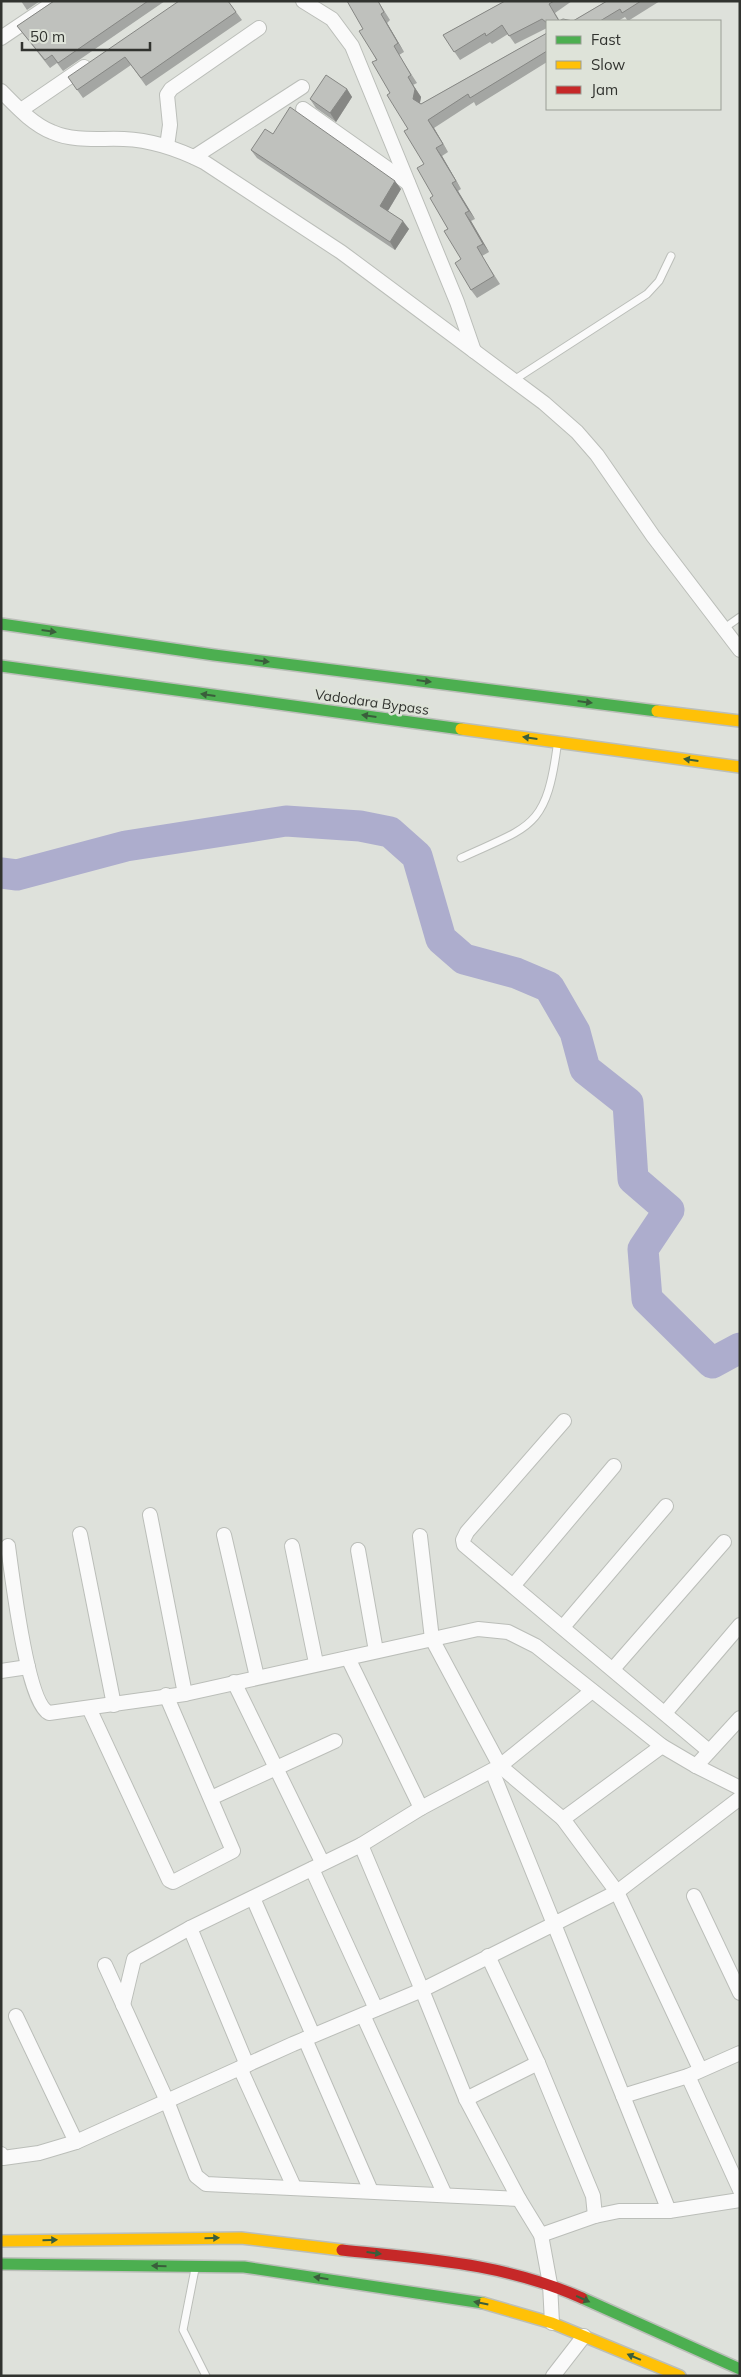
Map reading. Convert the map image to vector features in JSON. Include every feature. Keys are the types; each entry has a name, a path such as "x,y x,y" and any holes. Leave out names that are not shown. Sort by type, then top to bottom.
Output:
{"main road":[{"name":"Vadodara Bypass","path":"1,624 214,655 740,721"},
{"name":"Vadodara Bypass","path":"1,666 740,767"},
{"path":"1,2241 241,2238 477,2265 550,2284 740,2369"},
{"path":"1,2264 244,2267 484,2303 552,2323 680,2376"}],"street":[{"path":"1,38 56,1"},
{"path":"308,2 332,19 352,46 457,302 474,351"},
{"path":"167,146 170,125 167,95 171,89 259,28"},
{"path":"21,110 93,61"},
{"path":"194,157 302,87"},
{"path":"1,91 45,129 65,136 84,140 140,140 167,146 194,157 341,252 544,403 577,432 597,455 652,536 740,650"},
{"path":"303,109 408,183"},
{"path":"564,1421 467,1532 463,1540 464,1545 665,1712 709,1751"},
{"path":"513,1586 614,1466"},
{"path":"563,1627 666,1506"},
{"path":"150,1515 185,1694"},
{"path":"80,1534 114,1706"},
{"path":"224,1535 257,1677"},
{"path":"420,1536 432,1639 496,1769 554,1924 669,2211"},
{"path":"613,1669 724,1542"},
{"path":"8,1546 28,1667 40,1705 44,1711 49,1713 114,1706 166,1695 185,1694 316,1663 348,1658 478,1629 508,1632 536,1646 662,1746 740,1788"},
{"path":"292,1546 316,1663"},
{"path":"358,1550 376,1651"},
{"path":"665,1712 740,1625"},
{"path":"348,1658 421,1808"},
{"path":"1,1671 28,1667"},
{"path":"234,1682 275,1769 376,2009"},
{"path":"123,2004 134,1959 190,1928 361,1845 421,1808 496,1769 592,1691"},
{"path":"89,1708 171,1882 233,1853 233,1848 166,1695"},
{"path":"696,1766 740,1718"},
{"path":"211,1798 335,1741"},
{"path":"563,1819 662,1746"},
{"path":"496,1769 563,1819 617,1892 694,2073 740,2190"},
{"path":"2,2157 39,2153 76,2142 309,2037 422,1990 617,1892 740,1798"},
{"path":"361,1845 466,2099 519,2199 541,2235 550,2284 552,2323"},
{"path":"694,1896 740,1993"},
{"path":"252,1898 371,2191"},
{"path":"190,1928 243,2067 294,2187"},
{"path":"488,1956 538,2062 593,2196 595,2216"},
{"path":"105,1965 167,2101 196,2176 200,2181 206,2184 519,2199"},
{"path":"363,2014 445,2195"},
{"path":"16,2016 76,2142"},
{"path":"623,2096 694,2073 740,2053"},
{"path":"466,2099 538,2062"},
{"path":"541,2235 595,2216 620,2211 669,2211 740,2200"},
{"path":"553,2376 584,2336"}],"lane":[{"path":"513,380 647,294 659,282 671,256"},
{"path":"723,629 740,617"},
{"path":"461,858 530,824 546,802 553,780 558,742"},
{"path":"195,2266 183,2330 206,2376"}],"building":[{"path":"54,1 148,1 58,63 52,55 45,60 17,26"},
{"path":"179,1 228,1 236,12 141,78 125,57 77,90 68,77"},
{"path":"347,1 378,1 384,12 381,14 398,43 394,46 411,75 408,77 415,89 413,99 421,104 546,34 546,52 470,98 468,94 428,120 443,144 436,148 456,181 452,183 469,211 465,213 483,244 477,247 494,276 471,290 455,263 461,259 444,231 448,229 430,198 433,196 417,168 424,164 404,131 408,129 387,95 390,93 372,62 377,60 359,31 363,29"},
{"path":"505,1 554,1 549,4 558,20 546,20 546,22 542,19 509,36 502,25 486,36 485,33 454,52 443,35"},
{"path":"607,1 641,1 622,13 620,9 602,20 575,20"},
{"path":"326,75 347,89 330,113 310,99"},
{"path":"290,107 395,181 380,206 403,221 390,242 251,150 265,129 273,134"}],"waterway":[{"path":"1,873 17,875 126,846 286,821 360,826 390,832 417,856 441,939 464,959 516,973 549,987 575,1032 585,1069 628,1103 633,1179 669,1210 643,1249 647,1299 712,1363 740,1348"}],"traffic: fast":[{"path":"1,624 214,655 657,711"},
{"path":"1,666 461,729"},
{"path":"1,2264 244,2267 483,2303"},
{"path":"582,2298 740,2369"}],"traffic: slow":[{"path":"657,711 740,721"},
{"path":"461,729 740,767"},
{"path":"1,2241 241,2238 342,2250"},
{"path":"483,2303 552,2323 680,2376"}],"traffic: jam":[{"path":"342,2250 464,2264 523,2277 553,2286 582,2298"}]}
